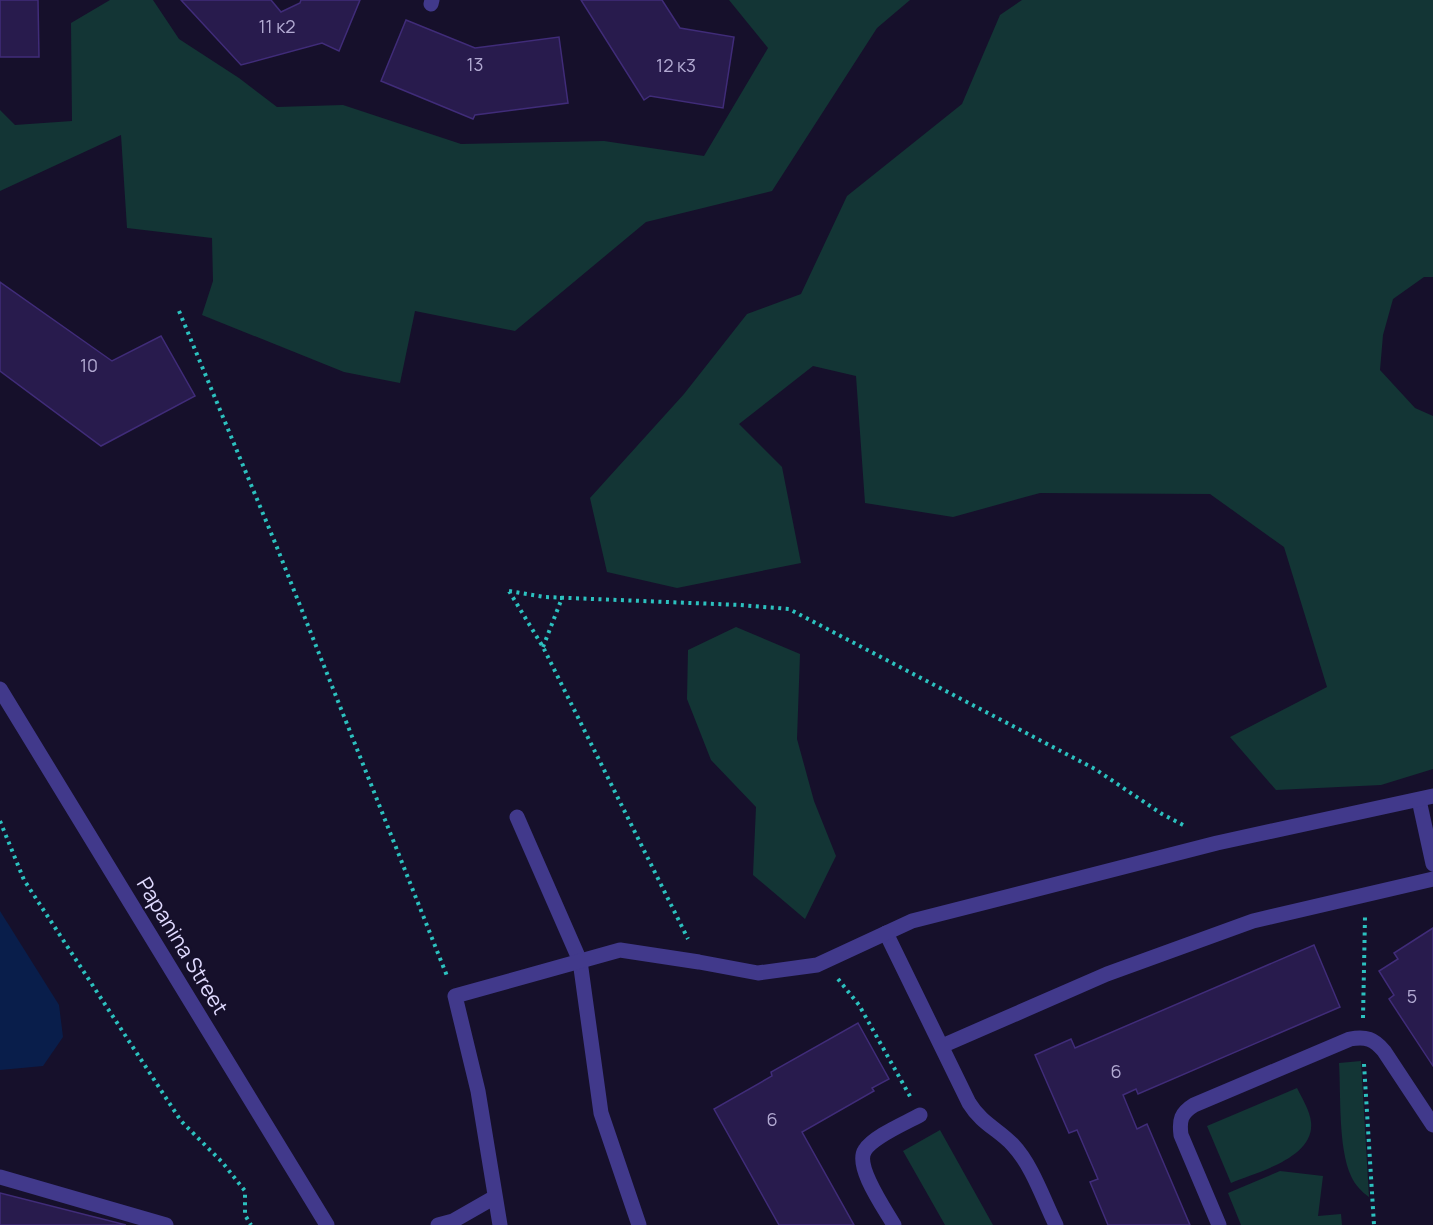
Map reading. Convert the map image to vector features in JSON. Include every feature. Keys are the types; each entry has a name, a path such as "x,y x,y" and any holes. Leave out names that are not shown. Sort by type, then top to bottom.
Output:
{"street":[{"name":"Papanina Street","path":"0,689 327,1225"},
{"path":"500,1225 478,1091 455,996 620,950 758,973 817,965 912,921 1217,843 1426,798 1433,864"},
{"path":"517,817 580,961 601,1113 639,1225"},
{"path":"942,1046 1107,974 1253,921 1433,879"},
{"path":"886,933 969,1103 978,1117 1015,1146 1056,1225"},
{"path":"1219,1225 1181,1135 1179,1122 1184,1112 1194,1105 1350,1039 1363,1036 1375,1041 1384,1051 1433,1125"},
{"path":"894,1225 864,1172 861,1161 863,1151 871,1143 920,1115"},
{"path":"0,1177 166,1225"},
{"path":"438,1225 453,1221 495,1197"}],"path":[{"path":"179,311 276,545 455,996"},
{"path":"699,962 543,647 509,591 545,597 789,609 1095,769 1162,814 1217,843"},
{"path":"543,647 562,598"},
{"path":"0,821 24,880 181,1121 222,1162 245,1191 245,1215 251,1225"},
{"path":"841,983 859,1005 920,1115"}],"green space":[{"path":"110,0 153,0 179,39 239,78 277,107 343,105 461,144 604,141 704,156 768,48 729,0 910,0 877,28 772,191 646,222 515,331 415,311 400,383 344,372 202,315 213,281 212,238 127,228 121,135 0,191 0,110 15,125 72,121 71,23"},
{"path":"1022,0 1433,0 1433,277 1424,277 1393,299 1383,335 1380,370 1415,408 1433,416 1433,769 1381,785 1276,790 1230,737 1327,687 1284,547 1210,494 1040,493 953,517 865,503 856,376 813,366 739,424 782,467 801,563 677,588 607,572 590,498 684,394 747,314 801,294 847,196 962,104 1000,15"},
{"path":"736,627 800,654 797,739 814,801 836,856 805,919 753,875 756,807 711,760 687,699 688,650"},
{"path":"1361,1061 1369,1197 1351,1176 1344,1151 1341,1121 1339,1063"},
{"path":"1297,1088 1311,1122 1310,1135 1304,1145 1282,1162 1231,1183 1207,1126"},
{"path":"940,1130 993,1225 945,1225 903,1151"},
{"path":"1280,1171 1323,1176 1318,1216 1341,1214 1342,1225 1241,1225 1228,1193"}],"water":[{"path":"0,911 59,1005 63,1037 43,1066 0,1070"}],"building":[{"path":"0,0 38,0 39,57 0,57"},
{"path":"181,0 271,0 281,12 300,3 301,0 360,0 339,51 322,43 241,65"},
{"path":"581,0 662,0 680,28 734,37 723,108 650,96 644,100"},
{"path":"406,20 475,48 559,37 568,103 475,115 473,119 381,81"},
{"path":"0,282 112,361 161,336 195,396 101,446 0,371"},
{"path":"1433,928 1433,1066 1389,999 1394,995 1379,971 1398,959 1394,953"},
{"path":"1314,945 1340,1007 1138,1094 1136,1089 1123,1095 1137,1129 1147,1124 1190,1225 1108,1225 1090,1182 1098,1179 1077,1130 1069,1133 1035,1055 1071,1039 1075,1048"},
{"path":"858,1023 889,1079 872,1088 874,1091 802,1132 854,1225 779,1225 714,1109 772,1076 771,1072"},
{"path":"0,1193 126,1225 0,1225"}]}
